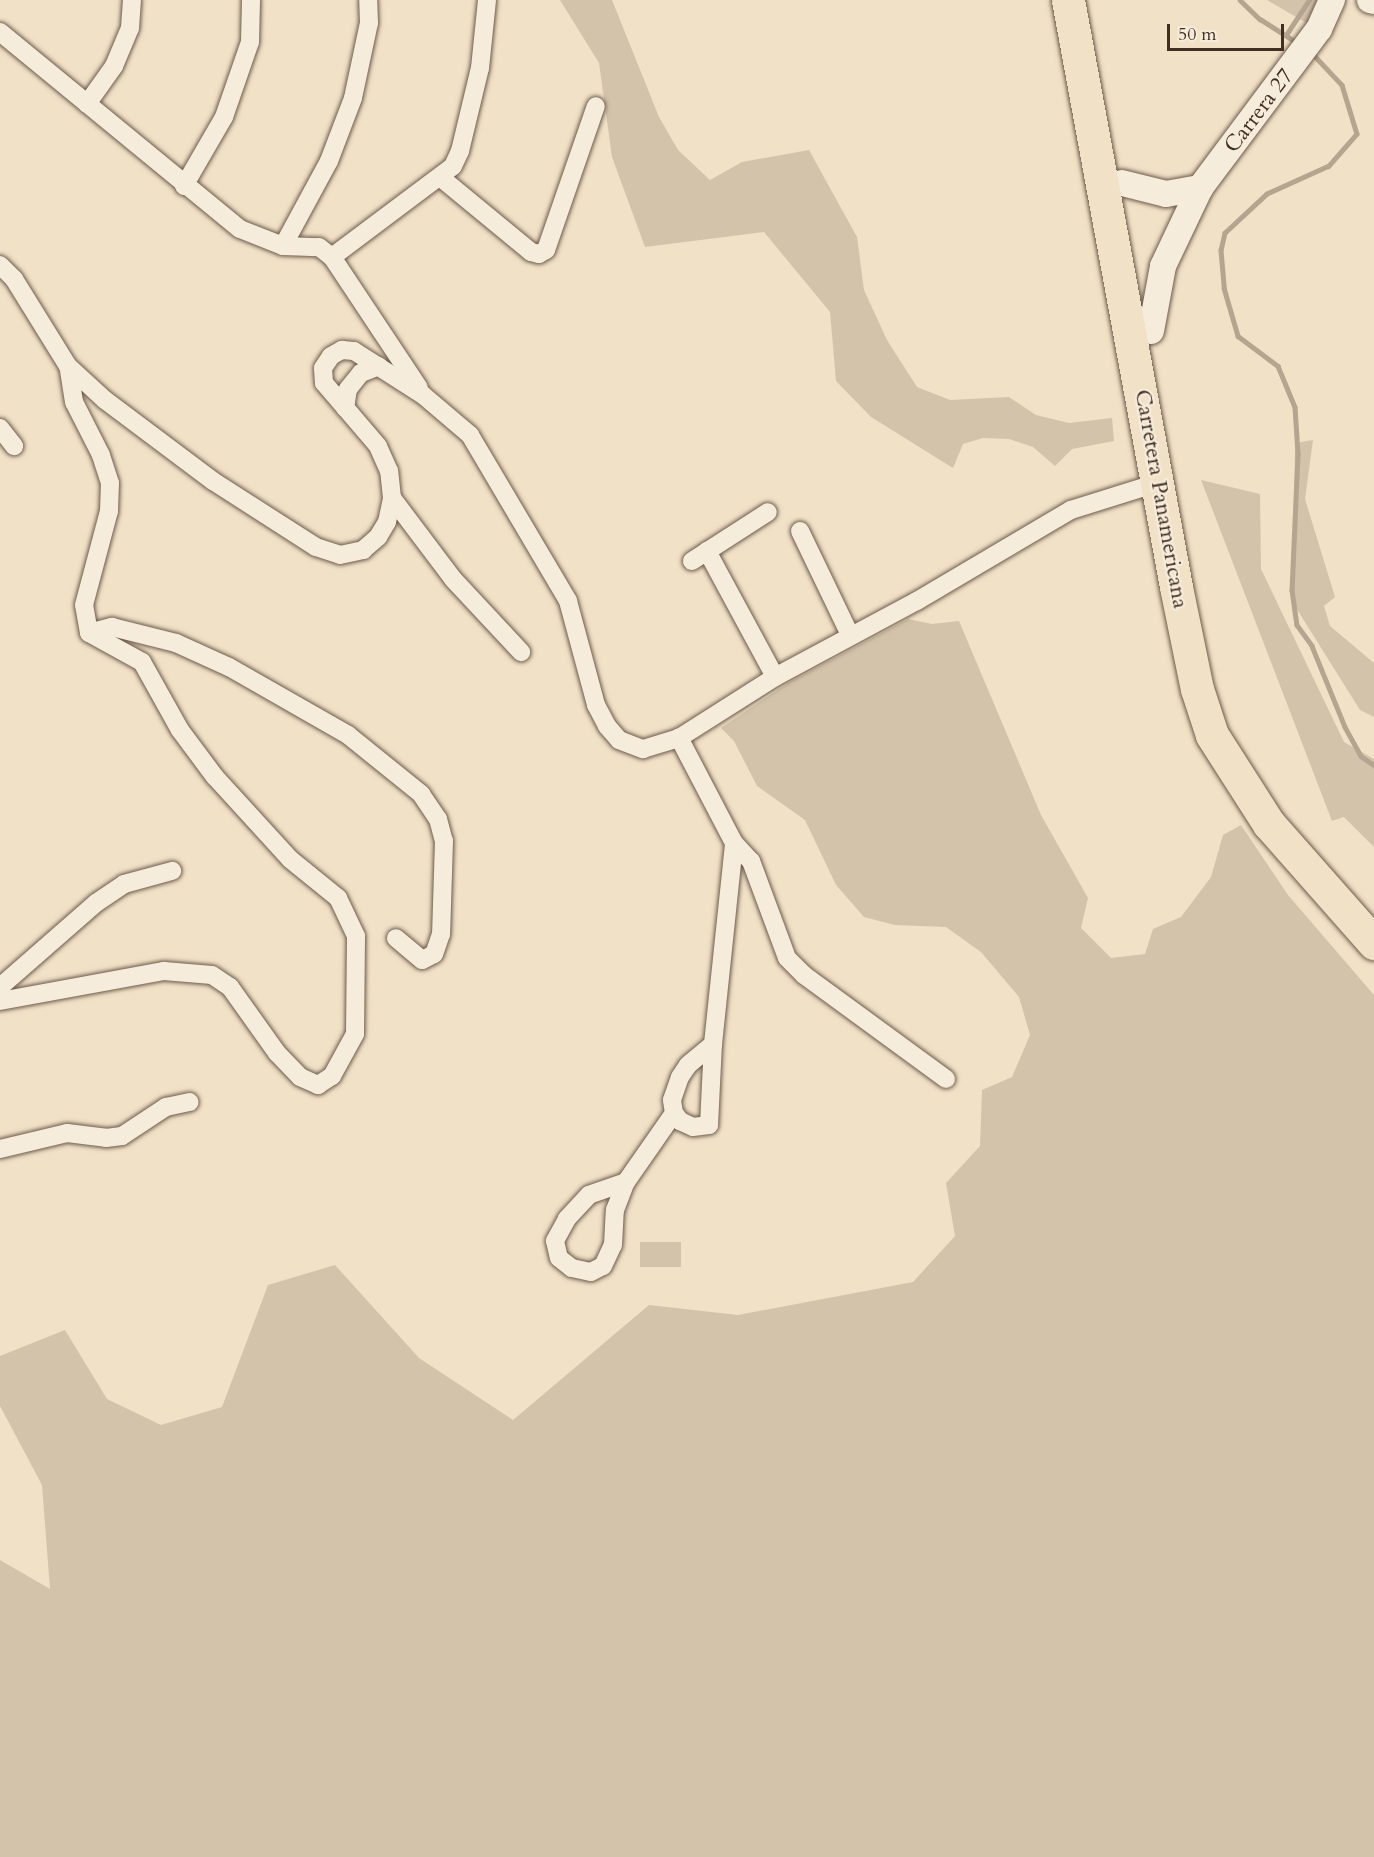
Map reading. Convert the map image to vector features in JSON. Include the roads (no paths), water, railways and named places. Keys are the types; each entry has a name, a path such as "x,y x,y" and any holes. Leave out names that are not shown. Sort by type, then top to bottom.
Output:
{"highway":[{"name":"Carretera Panamericana","path":"1068,0 1197,689 1212,735 1269,824 1374,943"},
{"name":"Carretera Panamericana","path":"1089,0 1216,682 1224,705 1251,760 1277,800 1374,912"}],"street":[{"path":"87,104 114,66 130,28 132,0"},
{"path":"184,186 224,117 250,42 251,0"},
{"path":"284,246 330,161 353,98 369,23 368,0"},
{"path":"332,257 453,166 460,151 480,69 487,0"},
{"name":"Carrera 27","path":"1151,331 1163,266 1200,188 1290,70 1318,29 1332,0"},
{"path":"0,32 184,186 240,229 284,246 319,247 332,257 423,395"},
{"path":"440,177 531,252 539,254 546,250 596,106"},
{"path":"1122,183 1166,194 1200,188"},
{"path":"0,265 14,279 69,366 105,400 213,481 316,547 340,555 363,550 387,522 392,498 389,471 378,446 324,382 323,368 331,356 342,350 354,351 423,395 470,435 568,601 596,705 607,726 619,740 643,749 679,738 775,677 917,601 1071,510 1157,483"},
{"path":"69,366 74,402 101,455 110,483 109,511 84,605 89,633"},
{"path":"345,408 348,388 361,374 379,366"},
{"path":"0,428 14,446"},
{"path":"392,498 453,579 521,652"},
{"path":"692,561 768,512"},
{"path":"800,531 850,635"},
{"path":"707,551 775,677"},
{"path":"89,633 112,627 176,643 229,667 348,735 421,794 438,819 444,840 441,934 434,954 422,960 396,938"},
{"path":"0,1001 165,971 212,975 230,987 277,1053 300,1077 318,1085 333,1076 356,1034 356,936 338,898 290,859 215,777 180,730 142,662 89,633"},
{"path":"679,738 734,843 751,861 787,958 804,975 946,1079"},
{"path":"713,1044 688,1065 680,1077 672,1100 674,1113 680,1121 693,1127 709,1125 713,1044 734,843"},
{"path":"0,987 96,903 124,884 172,871"},
{"path":"0,1149 67,1133 106,1138 122,1136 166,1107 189,1102"},
{"path":"626,1182 589,1195 567,1219 555,1241 559,1258 572,1268 591,1272 603,1266 613,1245 615,1210 626,1182 674,1113"}],"waterway":[{"path":"1240,0 1260,19 1298,43"},
{"path":"1286,35 1309,0"},
{"path":"1312,53 1342,85 1357,134 1329,166 1267,194 1225,233 1221,250 1224,288 1238,336 1278,366 1295,407 1298,454 1292,590 1297,625 1312,646 1345,727 1361,756 1374,765"}]}
